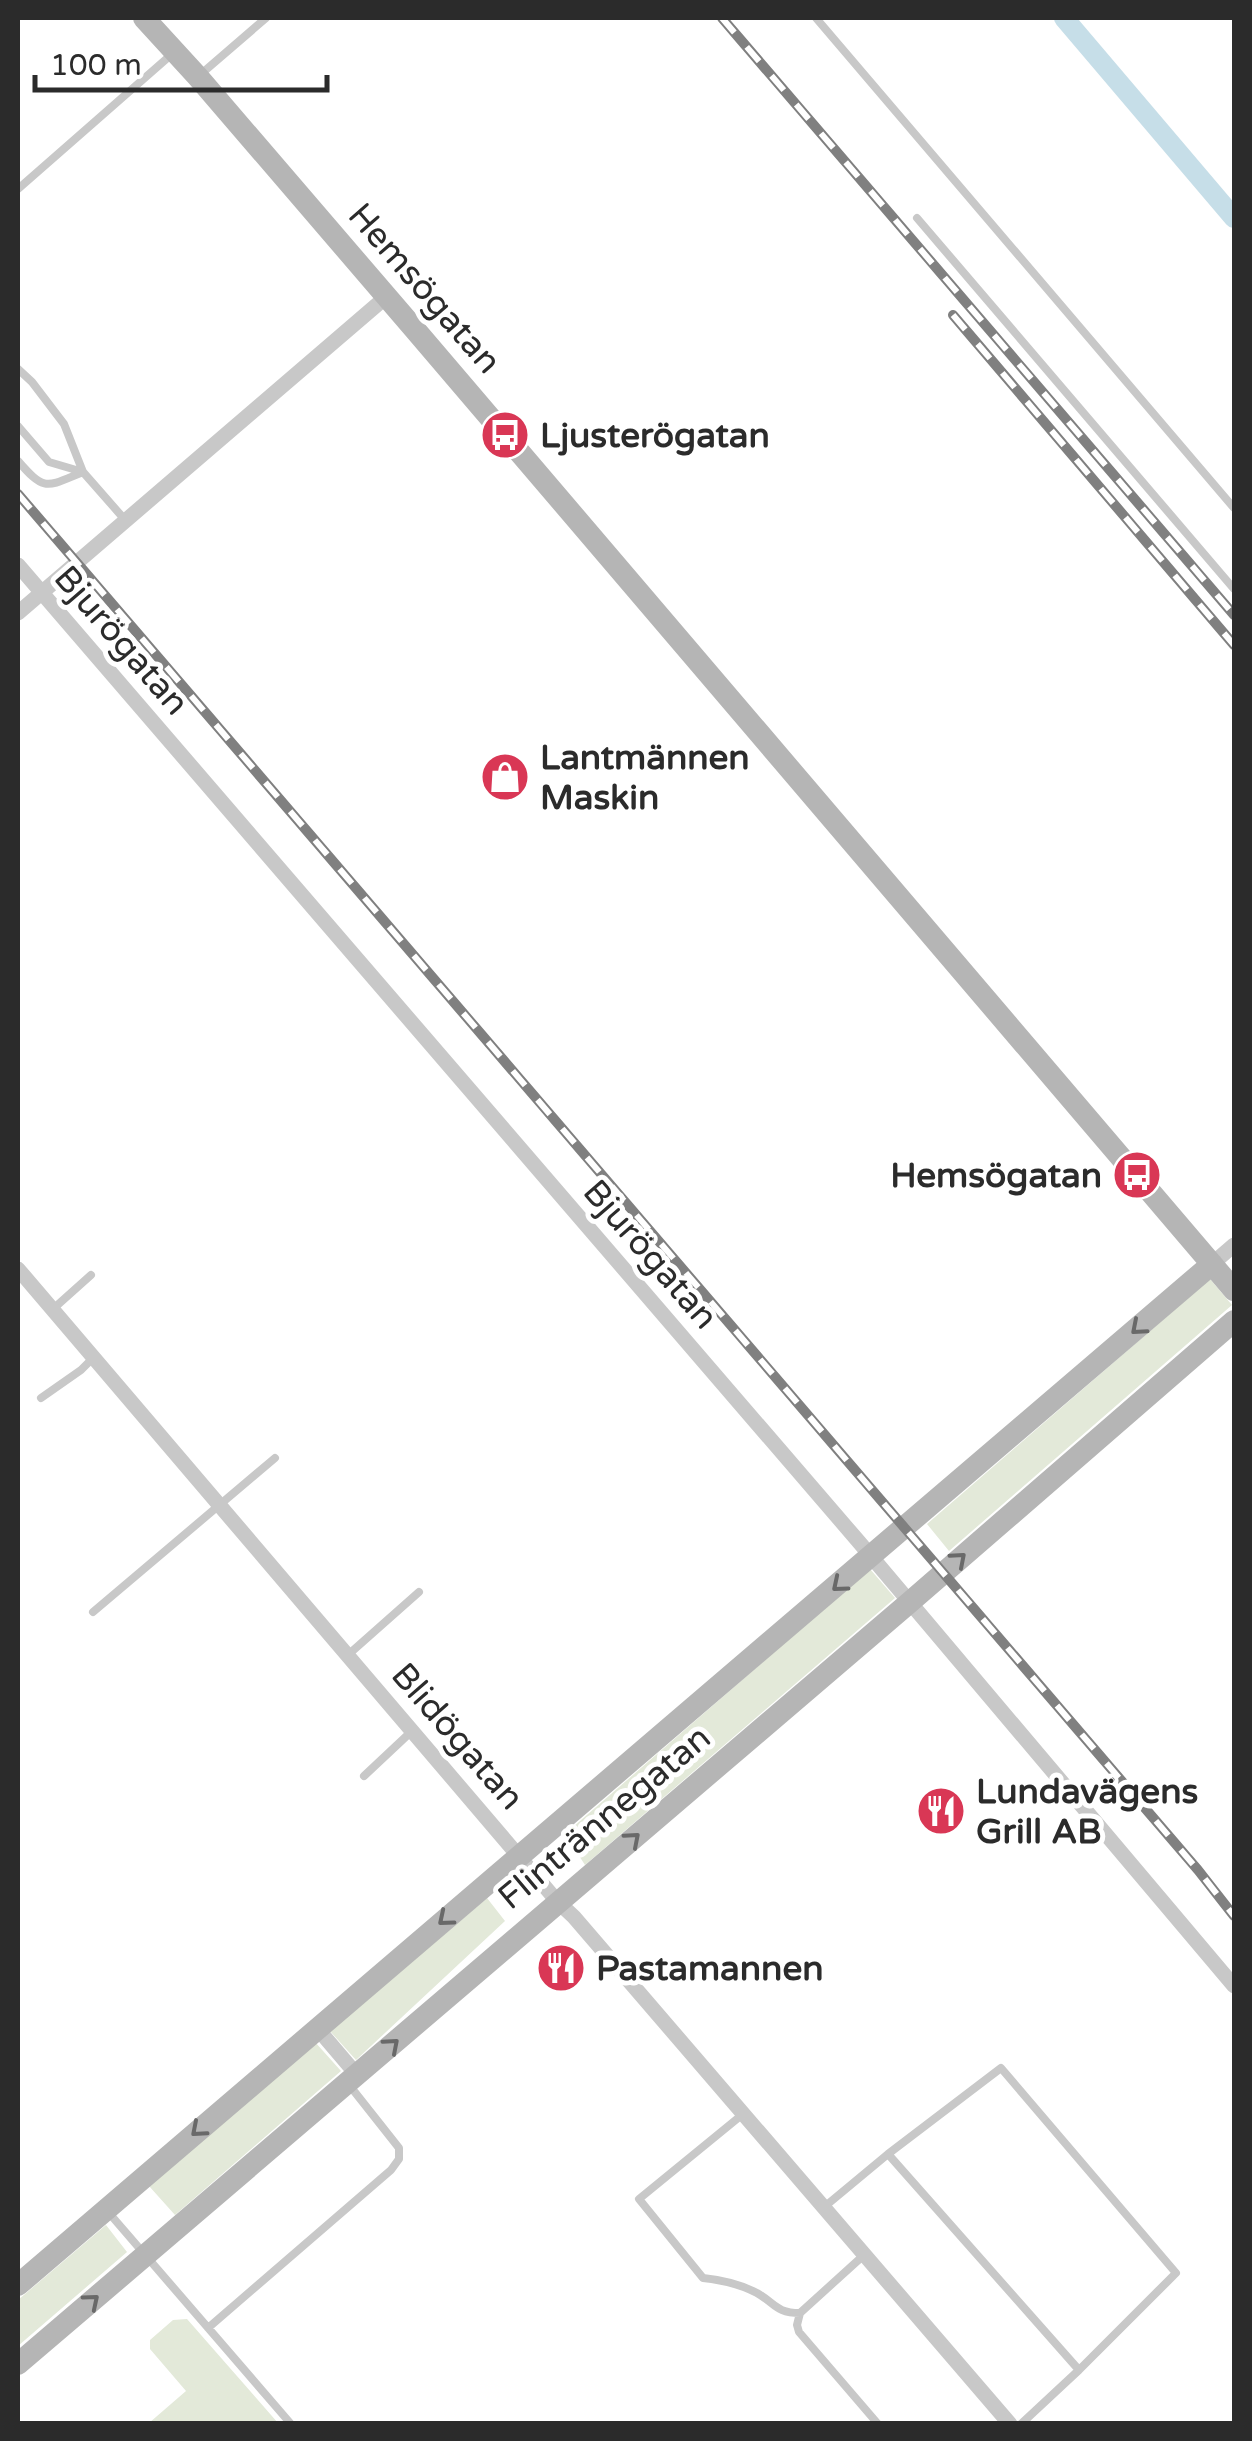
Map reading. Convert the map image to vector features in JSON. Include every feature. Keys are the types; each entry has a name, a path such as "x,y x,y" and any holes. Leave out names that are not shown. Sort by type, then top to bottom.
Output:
{"street":[{"name":"Hemsögatan","path":"144,18 1234,1290"},
{"path":"18,613 386,297"},
{"name":"Bjurögatan","path":"18,565 872,1557 1234,1986"},
{"name":"Flintrännegatan","path":"18,2286 1234,1245"},
{"name":"Blidögatan","path":"18,1269 1010,2424"},
{"name":"Flintrännegatan","path":"18,2364 1234,1321"},
{"path":"316,2028 352,2079"}],"lane":[{"path":"198,77 266,18"},
{"path":"816,18 1234,508"},
{"path":"18,189 174,52"},
{"path":"917,218 1234,589"},
{"path":"18,370 64,424 83,472 126,520"},
{"path":"18,426 49,462 83,472"},
{"path":"18,461 36,482 53,484 83,472"},
{"path":"53,1308 91,1275"},
{"path":"41,1398 94,1357"},
{"path":"93,1612 275,1458"},
{"path":"348,1654 419,1592"},
{"path":"364,1776 413,1730"},
{"path":"823,2208 1001,2068 1176,2272 1021,2424"},
{"path":"208,2328 399,2159 399,2148 352,2079"},
{"path":"742,2114 639,2200 703,2278 728,2281 757,2293 784,2313 800,2313"},
{"path":"888,2154 1079,2370"},
{"path":"106,2209 291,2424"},
{"path":"864,2255 800,2313 797,2324 799,2332 878,2424"}],"green space":[{"path":"1210,1279 1232,1305 949,1551 927,1524"},
{"path":"870,1569 895,1598 585,1865 565,1834"},
{"path":"487,1898 505,1921 356,2060 330,2031"},
{"path":"315,2042 341,2071 175,2215 149,2186"},
{"path":"106,2225 127,2252 18,2346 18,2300"},
{"path":"187,2319 278,2423 149,2423 186,2391 150,2349 150,2340 173,2320"}],"waterway":[{"path":"1064,18 1234,218"}],"railway":[{"path":"722,18 1234,615"},
{"path":"953,315 1234,645"},
{"path":"18,494 1234,1916"}],"place":[{"name":"Ljusterögatan","path":"505,435"},
{"name":"Lantmännen Maskin","path":"505,777"},
{"name":"Hemsögatan","path":"1137,1175"},
{"name":"Lundavägens Grill AB","path":"941,1811"},
{"name":"Pastamannen","path":"561,1968"}]}
